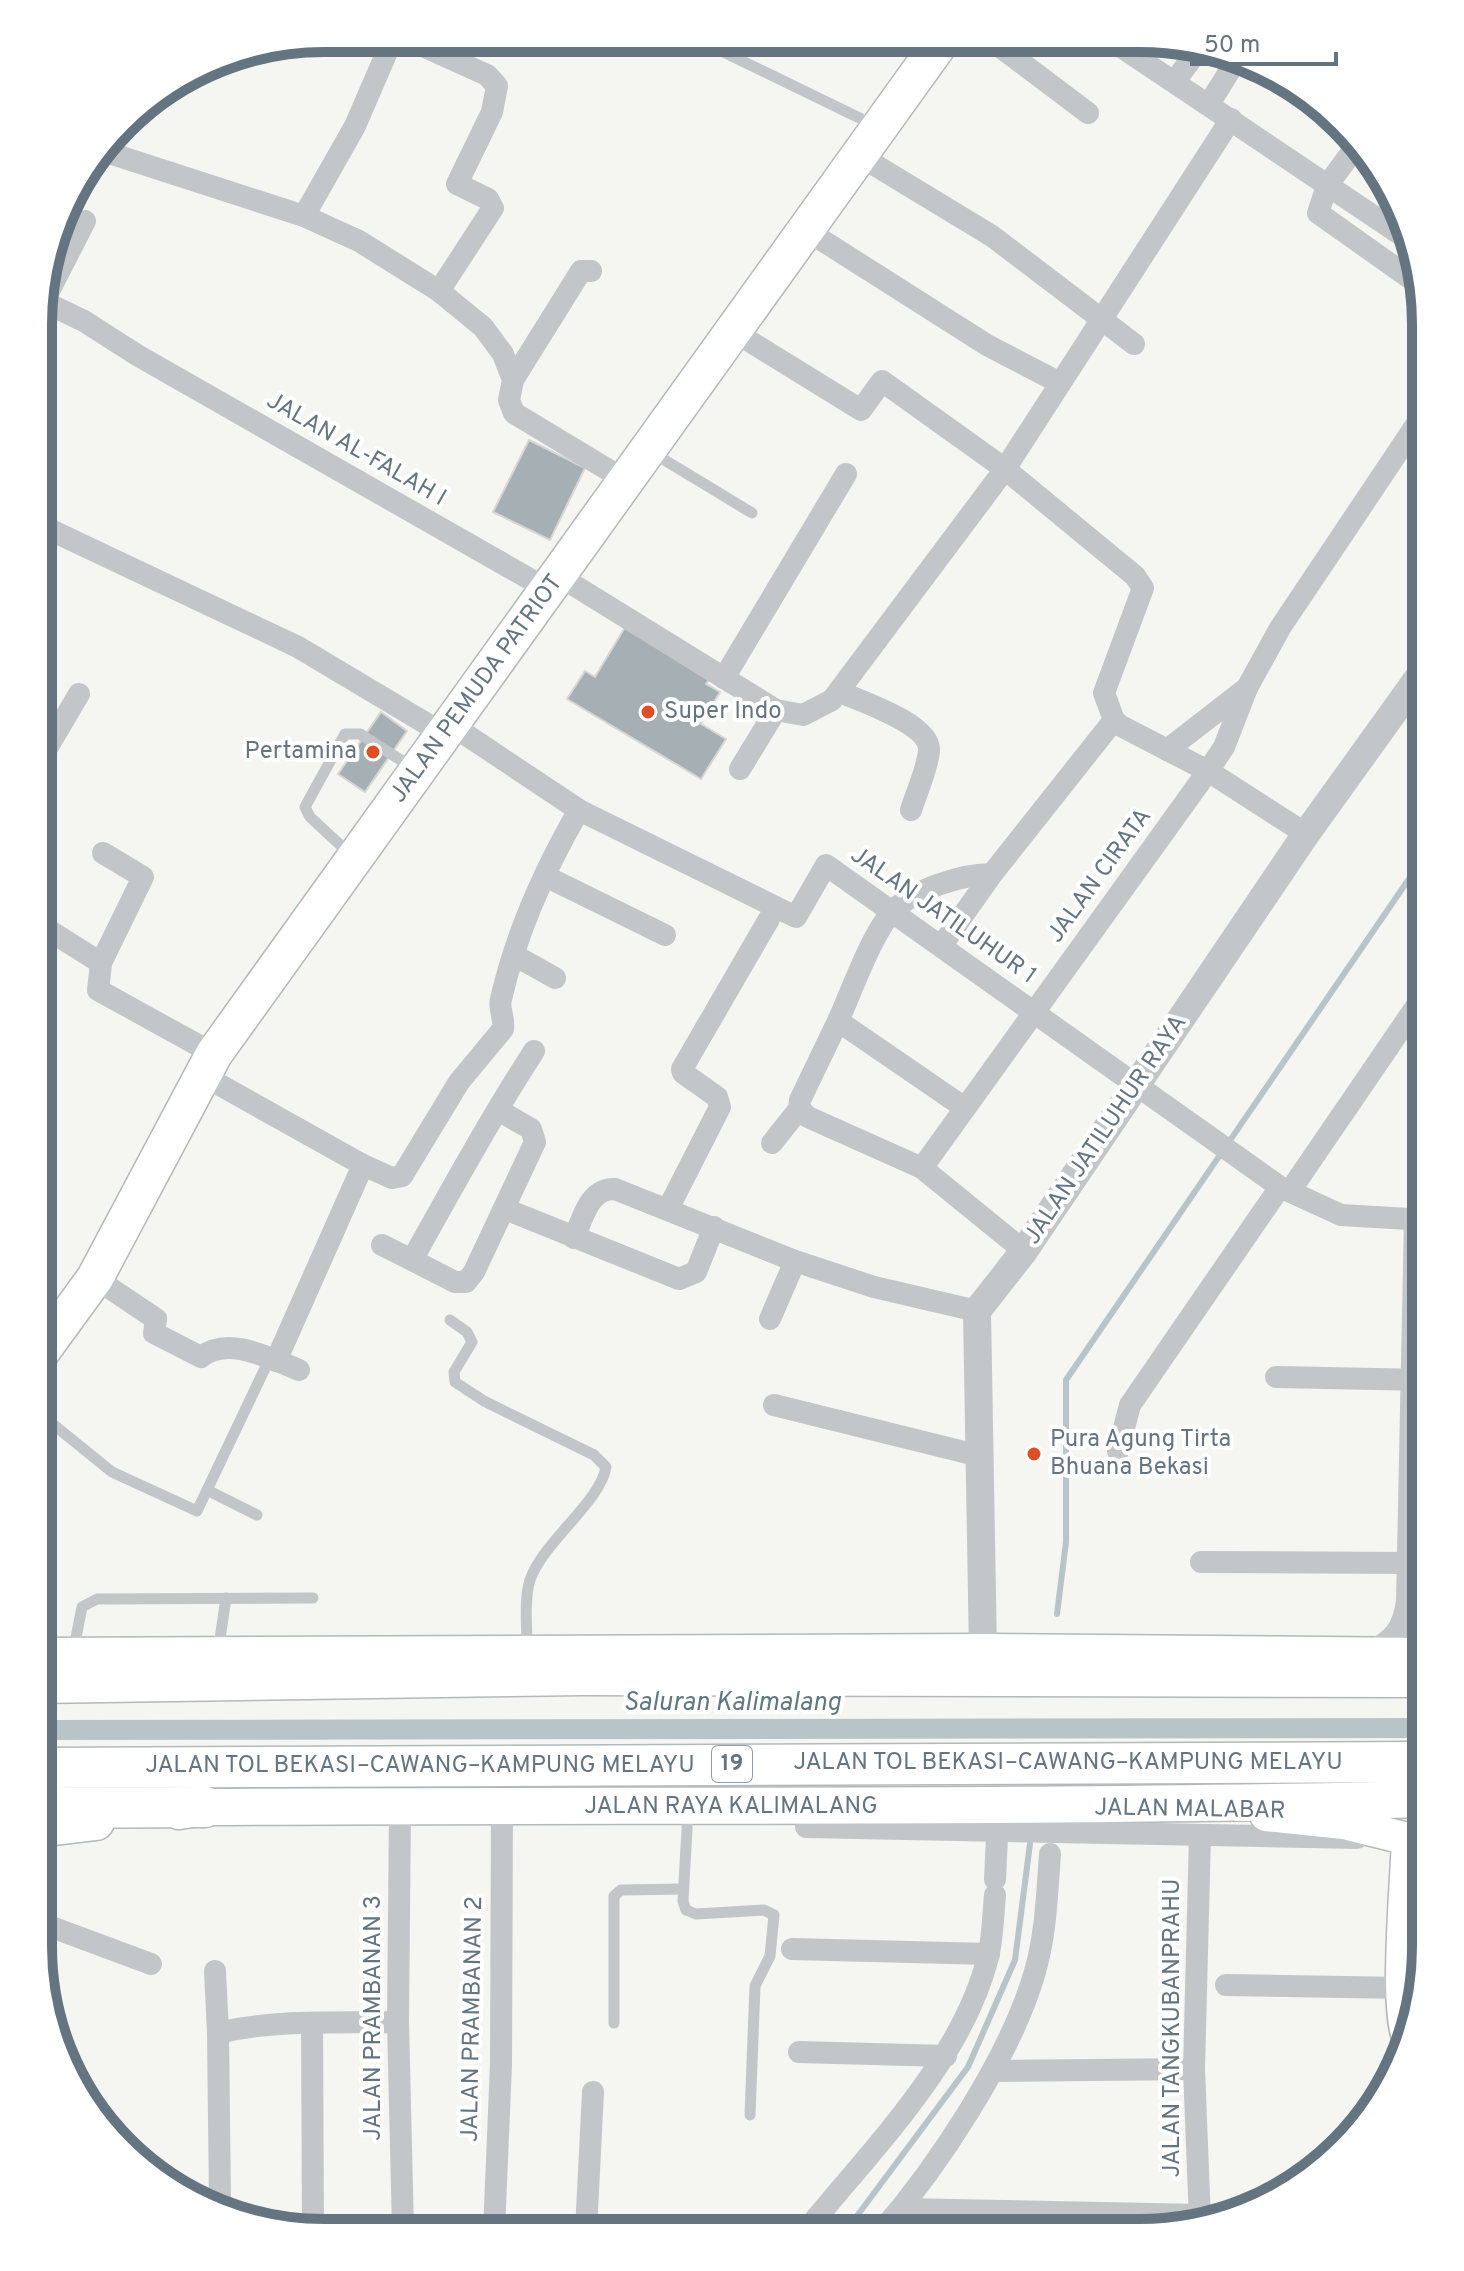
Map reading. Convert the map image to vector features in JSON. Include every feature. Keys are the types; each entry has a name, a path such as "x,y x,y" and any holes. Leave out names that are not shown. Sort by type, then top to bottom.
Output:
{"highway":[{"path":"52,1683 582,1675 1411,1677"},
{"name":"JALAN TOL BEKASI–CAWANG–KAMPUNG MELAYU","path":"52,1768 1411,1762"},
{"path":"52,1808 205,1807"}],"main road":[{"name":"JALAN PEMUDA PATRIOT","path":"52,1337 95,1278 208,1064 933,52"},
{"path":"56,1656 983,1652 1411,1656"},
{"name":"JALAN RAYA KALIMALANG","path":"52,1827 205,1807 502,1807 688,1815 998,1819 1168,1805 1411,1799"},
{"path":"1168,1805 1212,1827 1344,1823 1408,1839 1404,2011"}],"street":[{"path":"1007,52 1088,113"},
{"path":"1129,52 1396,231"},
{"path":"304,216 355,126 387,53"},
{"path":"438,53 487,75 497,86 492,112 457,184 488,199 493,208 439,291"},
{"path":"1174,82 1193,57"},
{"path":"1209,104 1231,68"},
{"path":"740,769 776,710 803,715 832,700 840,692 1005,469 1231,119"},
{"path":"870,142 1134,344"},
{"path":"112,154 304,216 359,241 439,291 494,340 513,380"},
{"path":"1355,156 1327,186 1318,213 1408,276"},
{"path":"56,274 85,221"},
{"path":"806,230 987,345 1060,383"},
{"path":"591,271 581,271 513,380 509,400 514,413 625,480"},
{"name":"JALAN AL-FALAH I","path":"53,306 554,583 776,710"},
{"path":"733,331 861,410 882,381 1005,469 1135,576 1143,588 1106,683 1105,702 1114,720 1208,771 1306,834"},
{"path":"1167,750 1247,688 1280,628 1412,431"},
{"path":"724,678 846,474"},
{"name":"JALAN JATILUHUR 1","path":"52,531 298,647 446,728 579,810 796,917 826,865 1285,1189 1356,1218 1411,1216"},
{"name":"JALAN JATILUHUR RAYA","path":"977,1311 1024,1251 1306,834 1412,687"},
{"name":"JALAN CIRATA","path":"922,1168 1208,771 1231,732 1247,688"},
{"path":"840,692 912,725 927,739 929,752 911,810"},
{"path":"52,740 79,694"},
{"path":"942,945 992,874 1114,720"},
{"path":"103,853 143,877 101,964 98,990 363,1165 392,1178 402,1176 459,1082 503,1029 499,1003 514,955 545,876 579,810"},
{"path":"772,1143 799,1109 838,1021 893,911 925,892 964,878 992,874"},
{"path":"545,876 665,935"},
{"path":"668,1209 720,1107 717,1097 683,1073 682,1069 769,919"},
{"path":"52,932 101,964"},
{"path":"514,955 555,978"},
{"path":"1118,1451 1130,1405 1412,1012"},
{"path":"838,1021 965,1108"},
{"path":"412,1260 534,1051"},
{"path":"799,1109 808,1117 922,1168 1024,1251"},
{"path":"382,1245 455,1282 466,1282 479,1263 505,1209 535,1138 531,1129 498,1110"},
{"path":"273,1359 363,1165"},
{"path":"574,1238 590,1201 603,1190 615,1189 795,1261 902,1295 977,1311 983,1652"},
{"path":"505,1209 686,1279 699,1268 714,1227"},
{"path":"770,1319 795,1261"},
{"path":"95,1278 156,1319 154,1333 201,1357 216,1349 244,1349 299,1370"},
{"path":"1276,1377 1411,1380"},
{"path":"774,1405 980,1456"},
{"path":"1365,1656 1395,1638 1403,1626 1411,1525"},
{"path":"1201,1562 1409,1563"},
{"name":"JALAN PRAMBANAN 3","path":"400,1806 398,2022 403,2219"},
{"name":"JALAN PRAMBANAN 2","path":"495,2219 501,2064 502,1807"},
{"path":"815,2219 946,2056 968,2011 989,1954 998,1819"},
{"name":"JALAN MALABAR","path":"806,1827 998,1819 1055,1835 1212,1827"},
{"name":"JALAN TANGKUBANPRAHU","path":"1200,2212 1194,2069 1212,1827"},
{"path":"892,2219 993,2071 1035,1972 1044,1927 1050,1854"},
{"path":"52,1927 151,1964"},
{"path":"792,1949 989,1954"},
{"path":"215,1971 220,2198"},
{"path":"1226,1985 1404,1988"},
{"path":"218,2033 244,2027 398,2022"},
{"path":"312,2023 313,2218"},
{"path":"799,2052 946,2056"},
{"path":"993,2071 1194,2069"},
{"path":"587,2219 593,2092"},
{"path":"901,2209 1167,2217"}],"lane":[{"path":"720,53 870,142"},
{"path":"647,449 752,513"},
{"path":"356,860 310,817 305,807 345,734 360,734 416,770"},
{"path":"450,1320 467,1332 472,1342 454,1372 455,1382 484,1401 594,1455 606,1467 600,1484 529,1583 527,1652"},
{"path":"52,1424 112,1472 197,1511 273,1359"},
{"path":"207,1490 257,1515"},
{"path":"217,1656 226,1598"},
{"path":"56,1656 82,1607 88,1602 313,1598"},
{"path":"688,1815 683,1907 690,1913 764,1910 774,1915 770,1956 755,1986 750,2115"},
{"path":"614,2023 614,1896 621,1890 683,1889"}],"building":[{"path":"529,440 585,468 550,540 493,512"},
{"name":"Super Indo","path":"627,624 712,675 706,684 720,692 701,724 726,739 701,779 567,699 585,671 595,677"},
{"name":"Pertamina","path":"381,712 407,731 365,792 338,774"}],"waterway":[{"path":"1057,1614 1066,1542 1066,1380 1412,875"},
{"name":"Saluran Kalimalang","path":"52,1730 1411,1728"},
{"path":"855,2219 968,2067 1015,1960 1030,1844"}],"place":[{"name":"Super Indo","path":"648,712"},
{"name":"Pertamina","path":"373,752"},
{"name":"Pura Agung Tirta Bhuana Bekasi","path":"1034,1454"}]}
